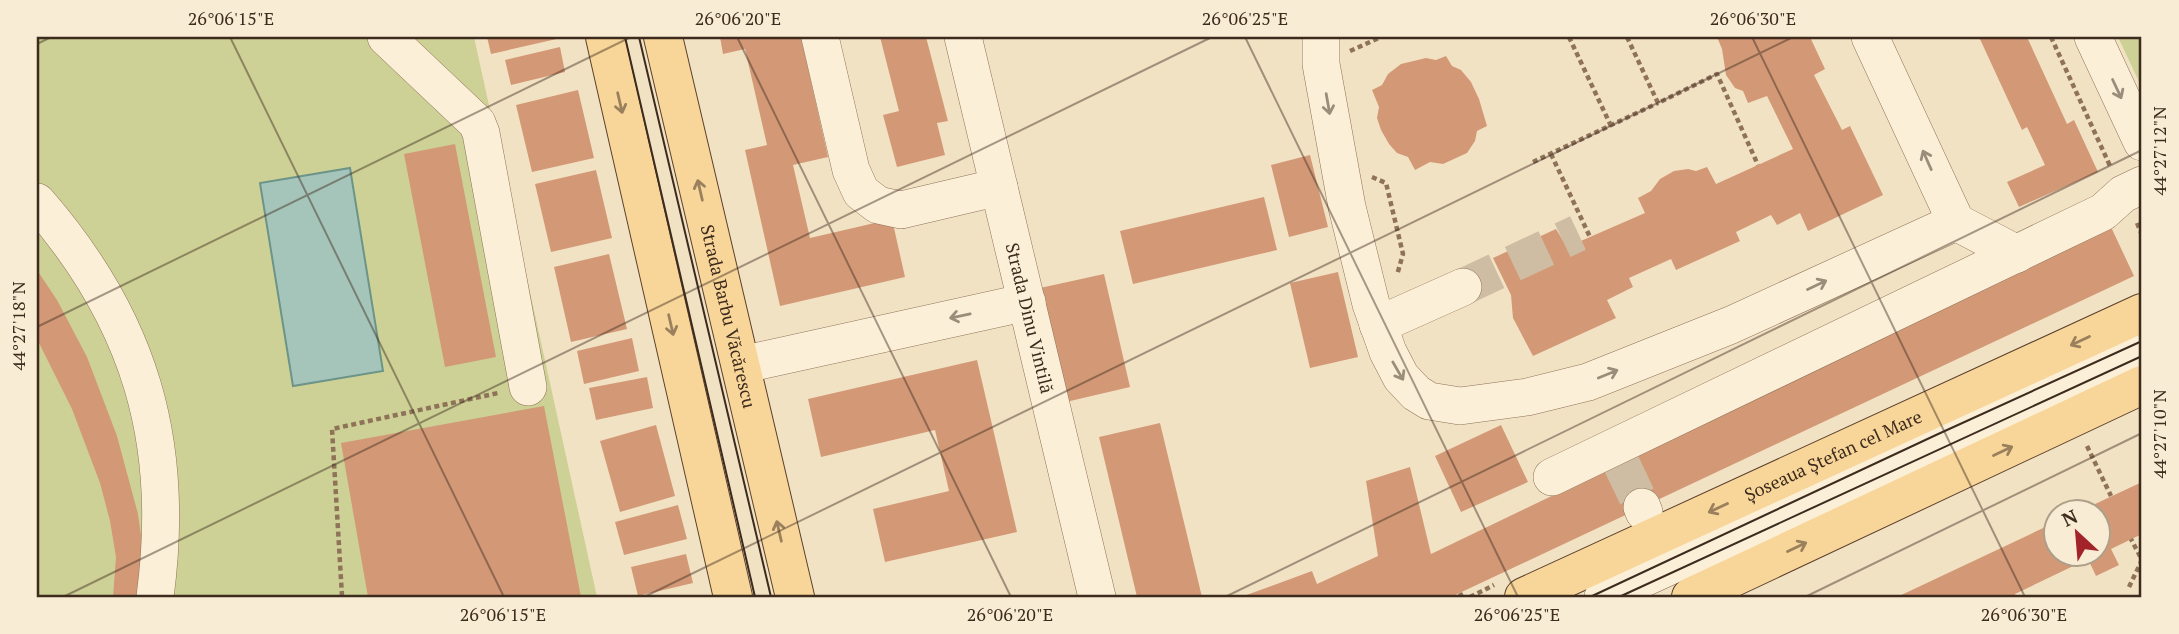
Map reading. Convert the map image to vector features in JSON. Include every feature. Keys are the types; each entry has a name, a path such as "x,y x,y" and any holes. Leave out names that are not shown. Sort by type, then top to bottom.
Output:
{"main road":[{"path":"605,37 733,597"},
{"name":"Strada Barbu Văcărescu","path":"663,37 795,597"},
{"name":"Șoseaua Ștefan cel Mare","path":"1524,597 2142,313"},
{"path":"1691,597 2142,386"}],"street":[{"path":"386,37 477,123 528,387"},
{"path":"820,37 850,170 861,192 878,205 901,210 999,187"},
{"name":"Strada Dinu Vintilă","path":"964,37 1097,597"},
{"path":"1321,37 1321,64 1347,207 1391,319 1401,377 1416,393 1429,401 1460,406 1527,397 1587,382 1720,330 1956,222"},
{"path":"1870,37 1956,222 2017,254"},
{"path":"2093,37 2142,142"},
{"path":"1552,477 1617,455 2103,212 2133,190"},
{"path":"37,202 68,237 99,284 134,357 148,401 157,443 162,508 161,554 155,597"},
{"path":"1391,319 1463,287"},
{"path":"741,365 1027,302"},
{"name":"Șoseaua Ștefan cel Mare","path":"1603,597 2142,348"}],"path":[{"path":"1569,37 1611,126"},
{"path":"1627,37 1658,103"},
{"path":"2051,37 2133,190 2142,235"},
{"path":"1533,162 1717,74 1758,165"},
{"path":"1551,154 1590,237"},
{"path":"1367,176 1386,183 1404,254 1394,284 1391,319"},
{"path":"342,596 332,429 528,387"},
{"path":"2073,418 2110,496"},
{"path":"2129,587 2141,560 2132,539"}],"green space":[{"path":"37,37 474,37 597,597 37,597"},
{"path":"2118,37 2142,37 2142,88"}],"water":[{"path":"350,168 383,371 293,386 260,183"}],"building":[{"path":"487,37 561,37 561,38 491,54"},
{"path":"720,37 801,37 828,157 793,165 810,238 892,219 905,277 780,306 745,150 767,145 745,49 723,54"},
{"path":"880,37 926,37 948,121 937,123 945,155 897,167 883,115 899,111"},
{"path":"1717,37 1810,37 1825,69 1814,75 1842,130 1850,126 1883,195 1808,231 1800,213 1777,225 1771,215 1736,232 1740,241 1676,270 1671,259 1629,278 1633,287 1607,300 1616,318 1533,356 1513,318 1511,295 1493,258 1556,229 1567,247 1645,213 1638,198 1651,191 1660,179 1674,171 1696,171 1707,167 1716,184 1793,149 1767,96 1748,103 1743,91 1735,88 1726,75"},
{"path":"1979,37 2027,37 2067,124 2074,120 2098,172 2019,207 2007,182 2045,165 2027,127 2022,130"},
{"path":"560,47 565,72 511,85 505,60"},
{"path":"1446,56 1452,66 1461,70 1471,82 1487,126 1477,131 1475,141 1467,153 1443,164 1430,162 1415,170 1408,157 1397,153 1381,130 1377,118 1379,107 1372,90 1382,85 1388,74 1401,64 1426,58 1436,60"},
{"path":"578,90 594,158 532,172 516,105"},
{"path":"455,144 496,357 445,367 404,154"},
{"path":"1310,155 1328,227 1289,237 1271,165"},
{"path":"596,170 612,238 551,252 535,184"},
{"path":"1264,197 1277,250 1133,284 1120,231"},
{"path":"2111,227 2134,276 1451,597 1241,597 1312,571 1317,584 1378,556 1366,481 1410,467 1431,554"},
{"path":"609,254 627,329 571,342 554,267"},
{"path":"37,270 57,300 87,357 117,436 138,514 144,557 143,597 113,597 116,557 100,483 72,409 37,339"},
{"path":"1338,272 1358,357 1310,368 1290,283"},
{"path":"1104,274 1130,387 1066,402 1040,288"},
{"path":"632,338 639,371 584,384 577,351"},
{"path":"977,360 1017,532 885,562 873,509 949,491 935,430 821,457 808,399"},
{"path":"647,377 653,408 596,420 589,388"},
{"path":"544,406 581,597 368,597 341,443"},
{"path":"1160,423 1202,597 1137,597 1099,437"},
{"path":"656,425 675,496 620,512 600,441"},
{"path":"1501,425 1528,482 1461,512 1435,456"},
{"path":"2142,482 2142,534 2112,549 2112,498 2108,498"},
{"path":"678,505 687,539 624,555 615,522"},
{"path":"2042,529 2042,568 2069,568 2015,594 2016,597 1897,597"},
{"path":"2112,551 2119,565 2096,576 2092,568 2112,568"},
{"path":"686,554 693,583 638,596 631,567"}],"tunnel":[{"path":"1463,287 1578,233"},
{"path":"1621,463 1642,507"}],"tram line":[{"path":"625,37 755,597"},
{"path":"639,37 771,597"},
{"path":"1590,597 2142,341"},
{"path":"1619,597 2142,356"}]}
